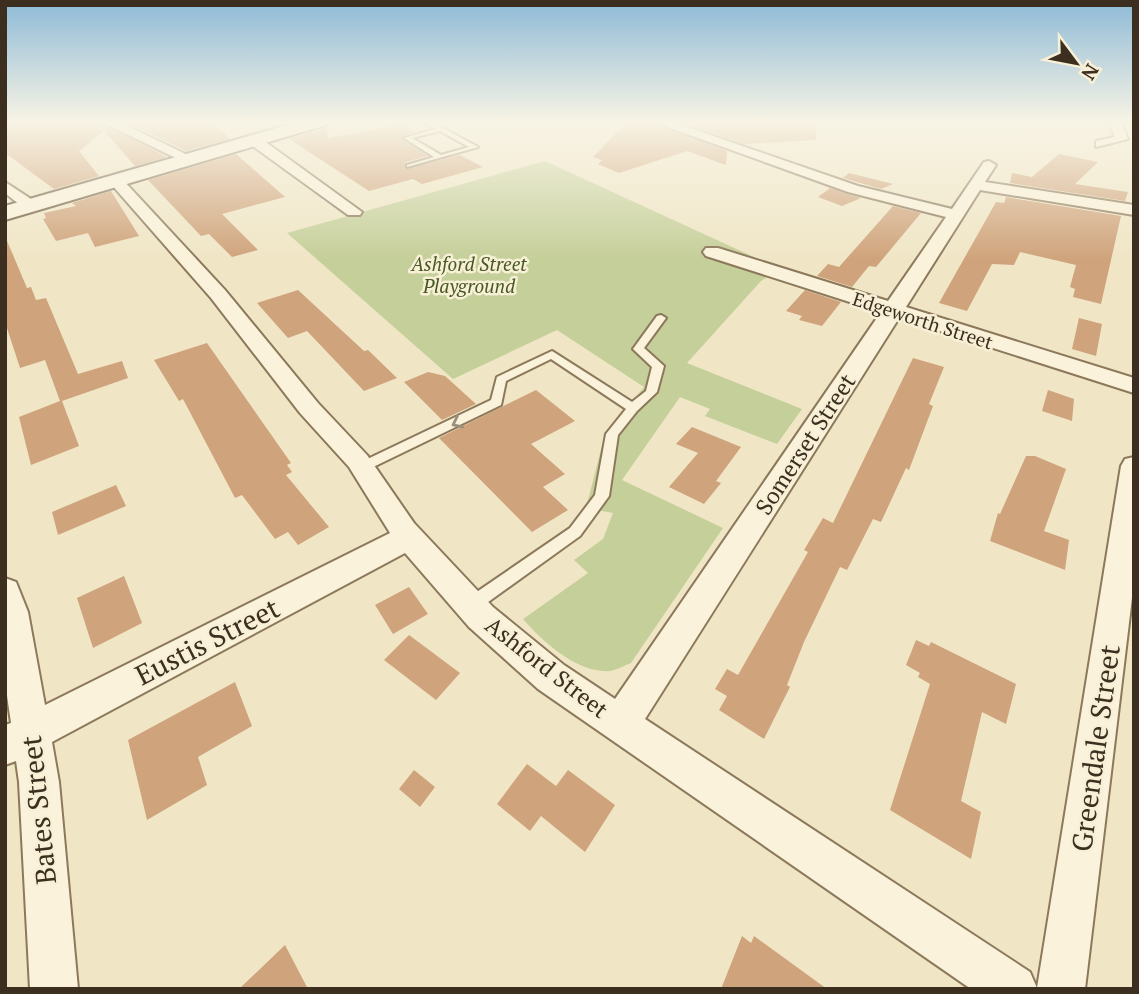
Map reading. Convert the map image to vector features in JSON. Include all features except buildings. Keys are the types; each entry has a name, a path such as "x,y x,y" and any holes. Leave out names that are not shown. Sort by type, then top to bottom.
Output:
{"main road":[{"path":"5,213 165,167"}],"street":[{"path":"291,167 354,212"},
{"path":"788,167 841,186 956,215"},
{"name":"Somerset Street","path":"620,724 982,175 1134,210"},
{"name":"Ashford Street","path":"117,181 218,294 309,408 362,467 409,537 471,605 551,677 1013,989"},
{"path":"5,186 31,206"},
{"name":"Edgeworth Street","path":"712,252 1134,386"},
{"name":"Greendale Street","path":"1061,989 1134,466"},
{"name":"Eustis Street","path":"18,738 409,537"},
{"name":"Bates Street","path":"5,591 12,612 18,738 39,782 54,989"}],"lane":[{"path":"471,605 575,532 602,496 612,434 633,408 651,392 658,366 638,349 661,318"},
{"path":"362,467 497,402 501,379 552,354 633,408"}],"green space":[{"name":"Ashford Street Playground","path":"522,167 559,167 780,269 761,281 687,363 802,409 777,444 705,416 710,409 680,397 622,480 723,528 631,663 615,670 598,671 573,662 550,646 523,619 588,573 574,560 603,539 613,513 586,508 605,434 644,387 557,330 453,379 287,233"}]}
